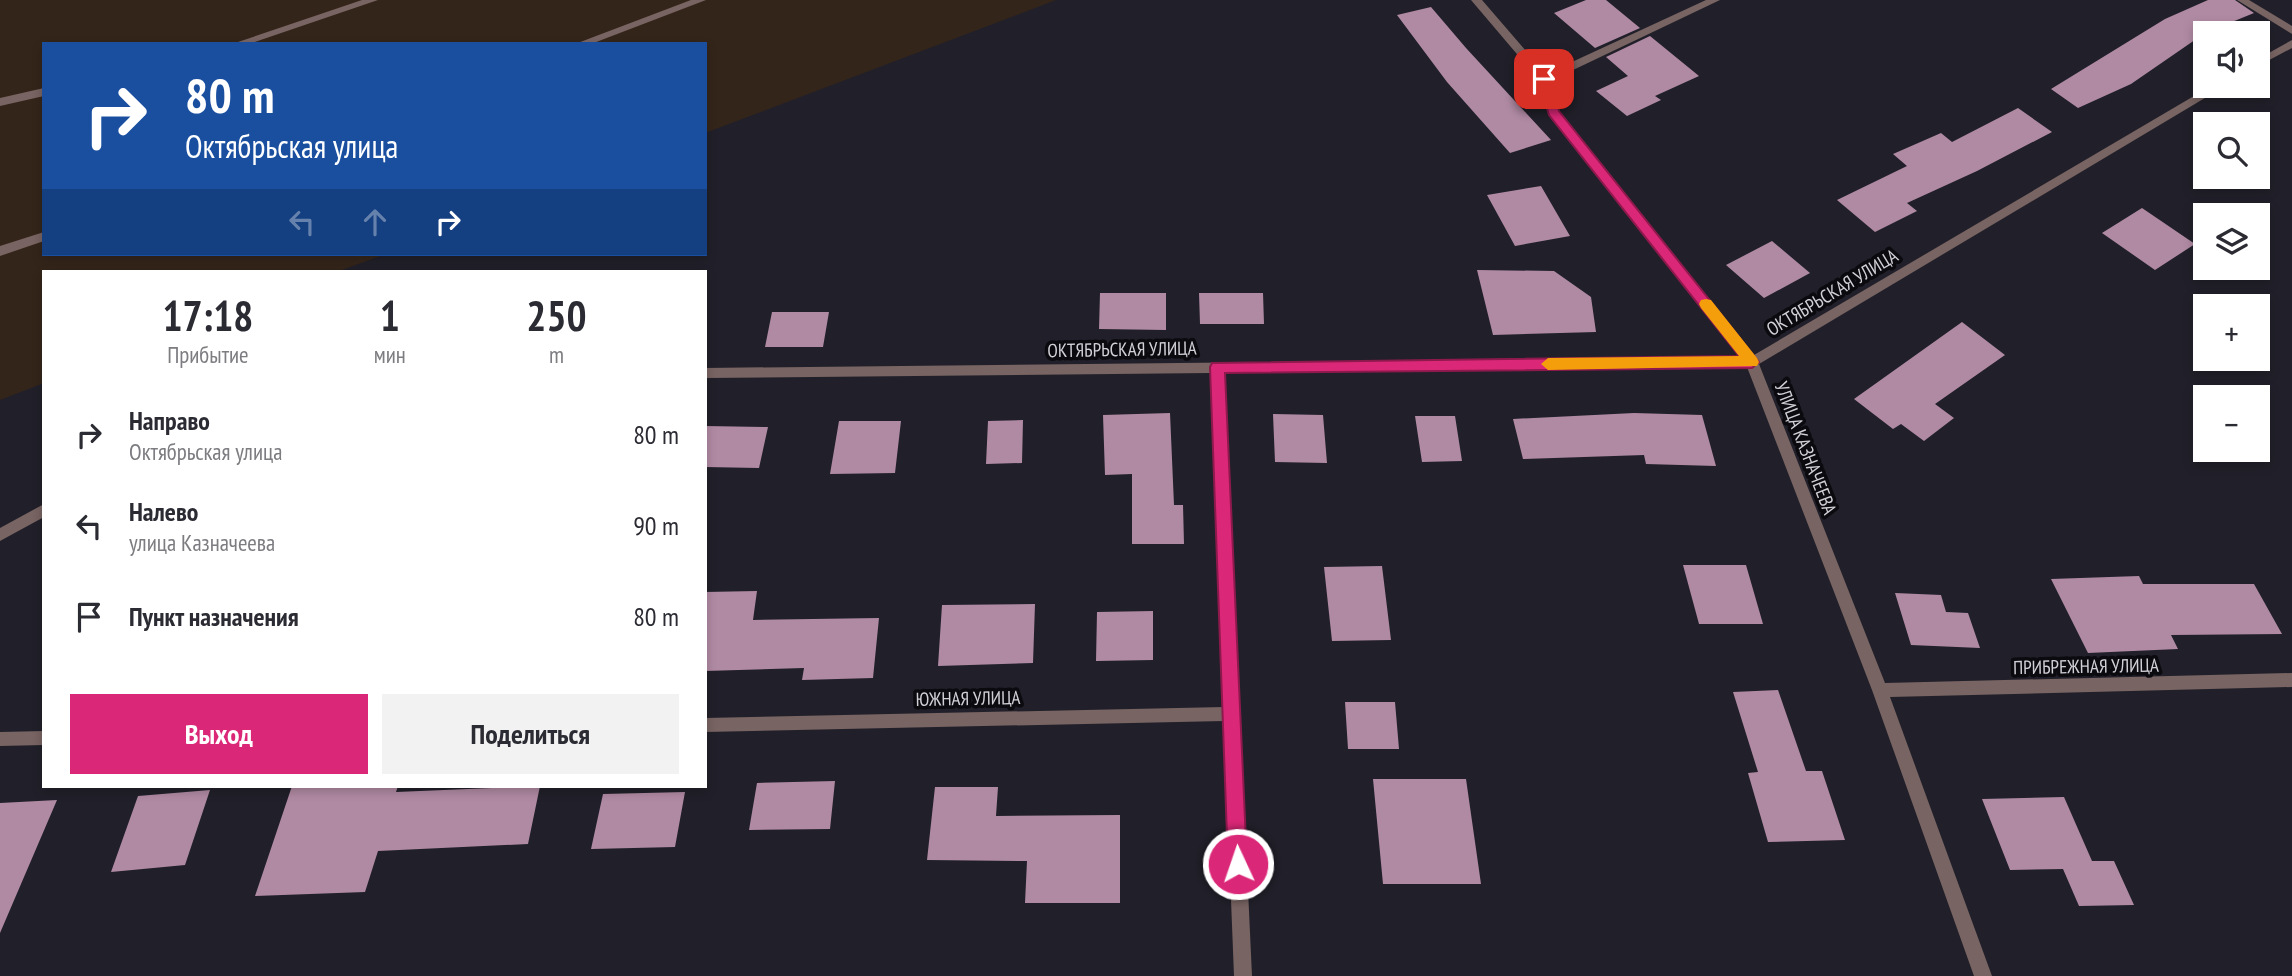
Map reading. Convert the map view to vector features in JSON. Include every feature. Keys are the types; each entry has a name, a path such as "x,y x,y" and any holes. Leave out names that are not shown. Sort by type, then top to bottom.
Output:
{"street":[{"path":"243,42 373,0"},
{"path":"586,42 701,0"},
{"name":"УЛИЦА КАЗНАЧЕЕВА","path":"1476,0 1544,79 1553,112 1752,362 1880,690 1983,976"},
{"path":"1544,79 1716,0"},
{"path":"2242,0 2292,31"},
{"path":"2270,56 2292,43"},
{"path":"0,102 42,92"},
{"name":"ОКТЯБРЬСКАЯ УЛИЦА","path":"707,373 1752,362 2199,98"},
{"path":"0,251 42,237"},
{"path":"1217,367 1243,976"},
{"path":"2,533 42,511"},
{"name":"ПРИБРЕЖНАЯ УЛИЦА","path":"1880,690 2292,680"},
{"name":"ЮЖНАЯ УЛИЦА","path":"707,725 1231,714"},
{"path":"0,739 42,738"}],"shaded area":[{"path":"0,0 1056,0 707,132 707,42 42,42 42,256 380,256 342,270 42,270 42,384 0,400"}],"building":[{"path":"1586,0 1606,0 1640,28 1595,48 1554,13"},
{"path":"2208,0 2235,0 2254,13 2234,21 2193,21 2193,41 2131,84 2078,108 2051,89 2165,19"},
{"path":"1431,7 1551,140 1510,153 1447,82 1397,15"},
{"path":"1650,36 1699,76 1655,96 1661,100 1627,116 1596,91 1628,76 1606,57"},
{"path":"2018,108 2052,132 1907,203 1917,211 1875,232 1837,200 1907,166 1893,154 1941,133 1952,142"},
{"path":"1541,186 1570,236 1515,246 1487,195"},
{"path":"2142,208 2193,243 2193,245 2155,270 2102,233"},
{"path":"1772,241 1810,273 1764,298 1726,265"},
{"path":"1477,270 1554,271 1591,297 1596,332 1493,335"},
{"path":"1100,293 1166,293 1166,330 1099,329"},
{"path":"1199,293 1263,293 1264,324 1200,324"},
{"path":"772,312 829,312 823,347 765,347"},
{"path":"1962,322 2005,355 1935,404 1954,418 1924,441 1901,424 1893,429 1854,399"},
{"path":"1170,413 1174,505 1183,505 1184,544 1132,544 1132,474 1105,475 1103,415"},
{"path":"1634,413 1702,415 1716,466 1646,464 1644,455 1523,459 1513,419"},
{"path":"1273,414 1323,415 1327,463 1275,462"},
{"path":"1415,416 1455,416 1462,461 1422,462"},
{"path":"1023,420 1022,463 986,464 988,421"},
{"path":"839,421 901,421 895,473 830,474"},
{"path":"707,426 768,427 759,468 707,467"},
{"path":"1683,565 1746,565 1763,624 1699,624"},
{"path":"1382,566 1391,640 1332,641 1324,567"},
{"path":"2139,576 2143,584 2254,584 2282,634 2171,635 2178,649 2088,653 2051,579"},
{"path":"757,591 753,620 879,618 873,678 802,680 804,668 707,671 707,592"},
{"path":"1895,593 1941,595 1946,612 1968,613 1980,648 1911,645"},
{"path":"1035,604 1033,663 938,666 942,605"},
{"path":"1153,611 1153,660 1096,661 1097,612"},
{"path":"1778,690 1806,771 1822,771 1845,840 1768,842 1748,773 1758,772 1733,692"},
{"path":"1345,702 1395,702 1399,749 1348,749"},
{"path":"1373,779 1466,779 1481,884 1383,884"},
{"path":"835,781 830,829 749,830 757,783"},
{"path":"935,787 998,787 996,816 1120,815 1120,903 1025,903 1027,861 927,860"},
{"path":"291,788 397,788 396,792 540,788 528,844 378,851 365,892 255,896"},
{"path":"210,790 185,865 111,872 138,796"},
{"path":"685,792 675,847 591,849 603,794"},
{"path":"2064,797 2092,861 2114,861 2134,905 2079,906 2063,869 2010,870 1982,799"},
{"path":"57,800 0,933 0,803"}],"slow traffic":[{"path":"1548,364 1752,362 1706,304"}],"route":[{"path":"1238,864 1217,367 1752,362 1553,112 1544,79"}]}
